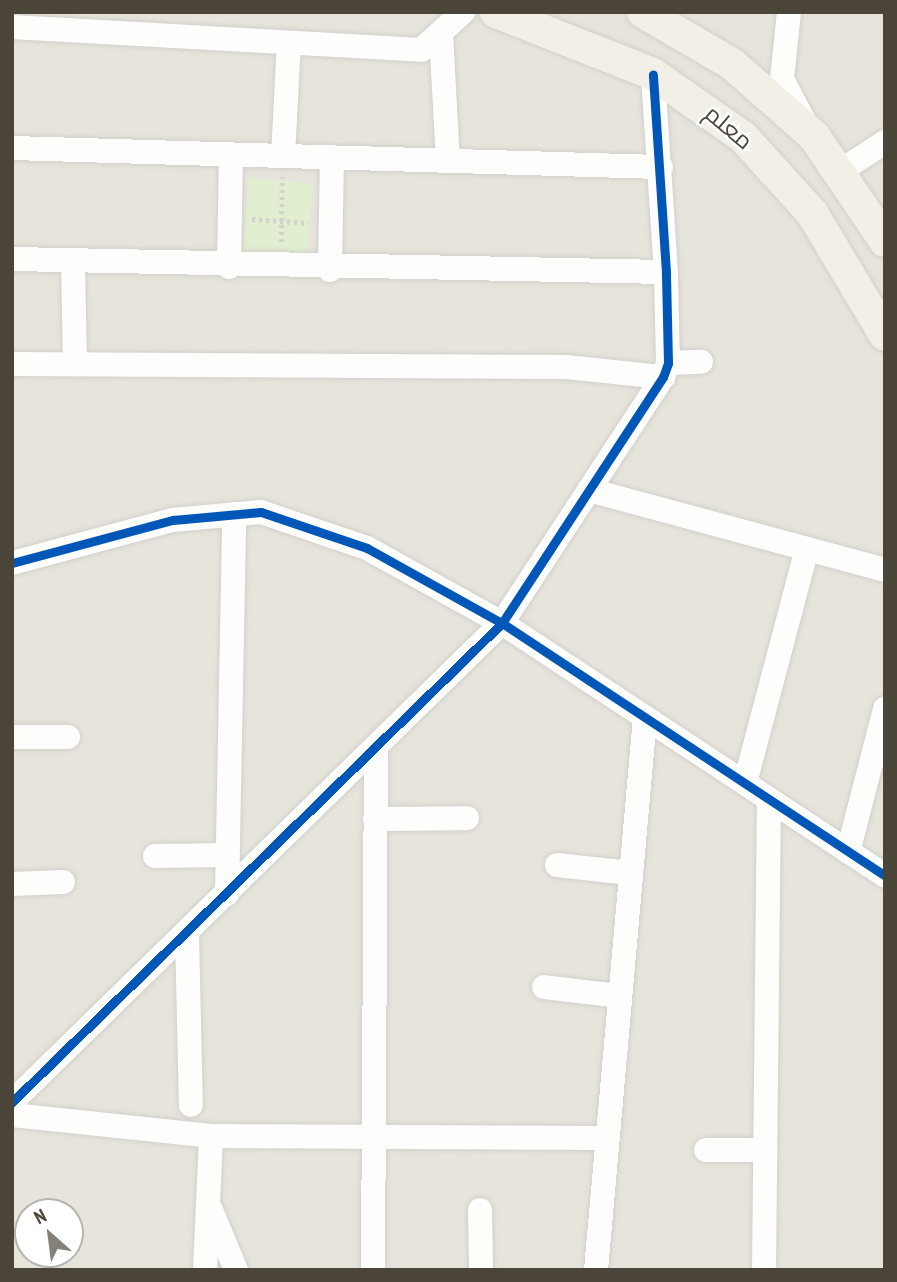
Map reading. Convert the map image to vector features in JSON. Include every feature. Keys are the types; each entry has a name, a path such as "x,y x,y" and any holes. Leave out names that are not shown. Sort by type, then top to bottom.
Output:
{"main road":[{"name":"معلم","path":"496,12 653,74 743,137 790,186 833,244 885,335"},
{"name":"معلم","path":"643,12 732,64 814,136 842,170 885,241"}],"street":[{"path":"12,27 421,50 463,12"},
{"path":"789,12 782,79 814,136"},
{"path":"442,33 448,161"},
{"path":"283,156 289,43"},
{"path":"12,1102 187,934 502,623 666,370 666,272 653,74"},
{"path":"842,170 885,142"},
{"path":"12,148 661,167"},
{"path":"229,267 231,155"},
{"path":"330,270 332,158"},
{"path":"12,259 330,270 666,272"},
{"path":"73,262 75,364"},
{"path":"12,364 666,370 701,362"},
{"path":"589,490 885,570"},
{"path":"12,564 173,520 261,512 367,548 502,623 885,876"},
{"path":"227,894 234,514"},
{"path":"745,783 807,549"},
{"path":"848,852 885,709"},
{"path":"596,1270 604,1138 645,718"},
{"path":"12,737 68,737"},
{"path":"373,1270 371,1140 376,747"},
{"path":"764,1270 769,800"},
{"path":"375,819 467,818"},
{"path":"155,856 228,855"},
{"path":"557,865 630,873"},
{"path":"12,884 63,882"},
{"path":"187,934 191,1105"},
{"path":"544,987 618,996"},
{"path":"12,1115 211,1136 371,1140 604,1138"},
{"path":"205,1270 211,1136"},
{"path":"706,1150 765,1150"},
{"path":"208,1203 236,1270"},
{"path":"480,1210 481,1270"}],"path":[{"path":"280,267 283,156"},
{"path":"230,220 281,219 331,225"}],"shaded area":[{"path":"12,12 885,12 885,1270 12,1270"}],"green space":[{"path":"249,178 313,184 306,259 242,254"}],"cycle path":[{"path":"12,1102 502,623 663,377 668,363 666,272 653,74"},
{"path":"12,563 173,520 261,512 367,548 502,623 885,876"}]}
